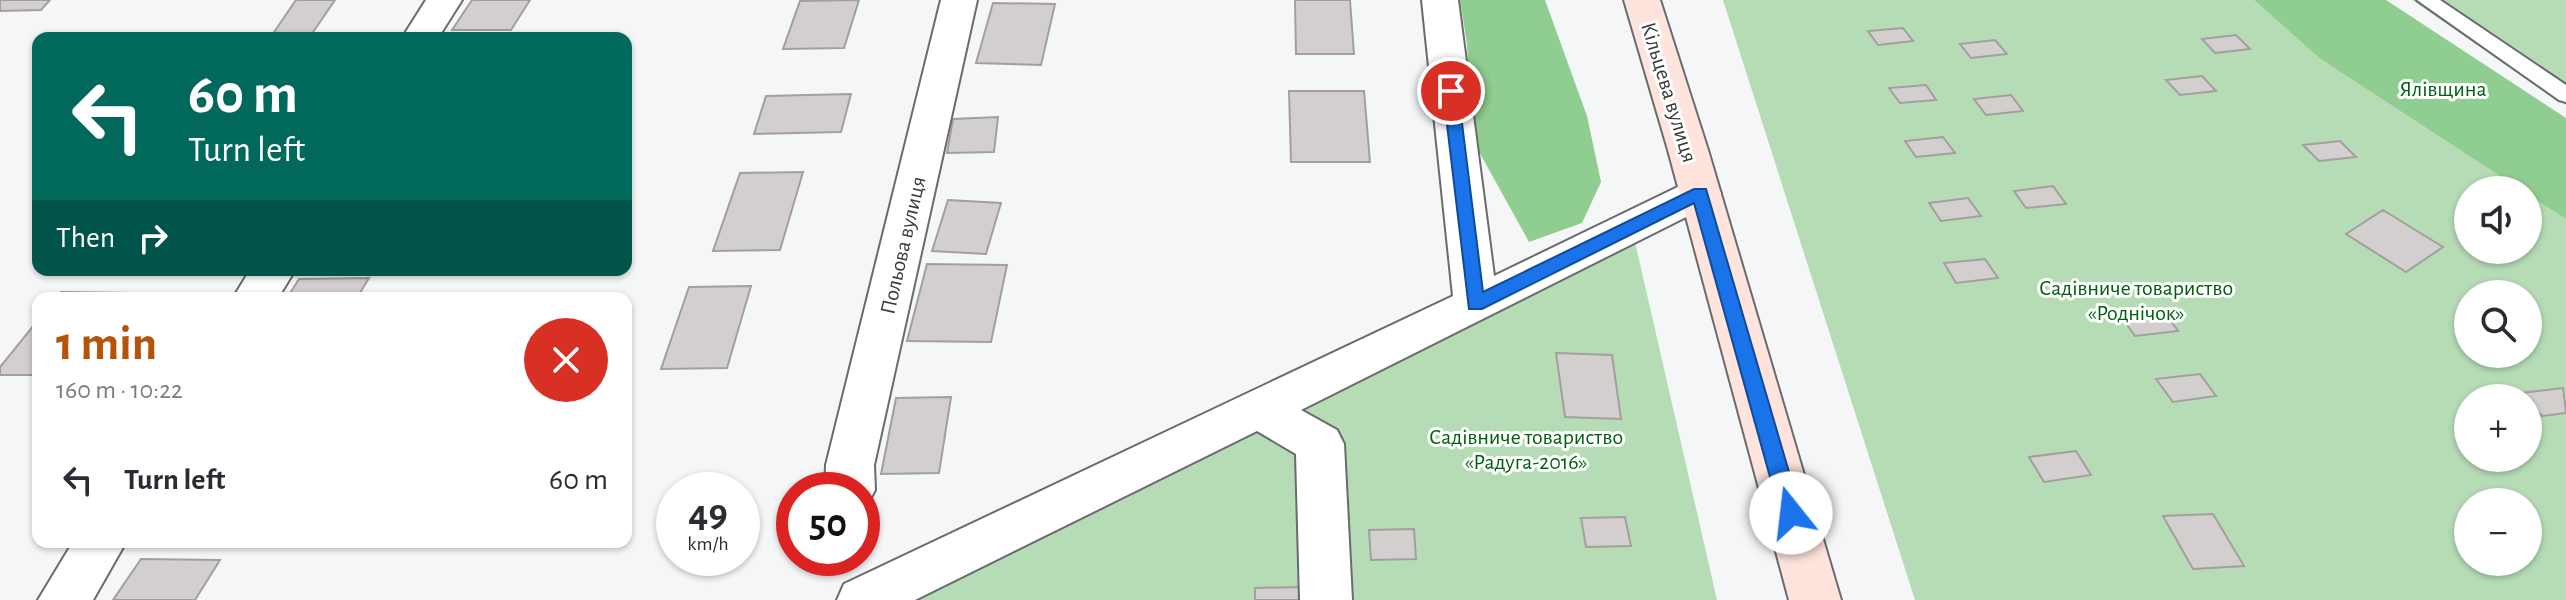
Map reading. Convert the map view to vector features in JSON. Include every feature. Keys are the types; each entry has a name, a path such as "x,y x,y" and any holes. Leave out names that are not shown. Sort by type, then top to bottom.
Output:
{"main road":[{"name":"Кільцева вулиця","path":"1642,0 1815,600"}],"street":[{"path":"424,32 444,0"},
{"name":"Польова вулиця","path":"850,472 959,0"},
{"path":"1440,0 1476,304"},
{"path":"870,588 1258,409 1700,193"},
{"path":"1258,409 1320,444 1326,600"},
{"path":"64,600 97,548"}],"lane":[{"path":"2427,0 2566,95"}],"green space":[{"path":"1460,0 1545,0 1587,116 1601,182 1582,223 1529,242 1472,139 1467,44"},
{"name":"Садівниче товариство «Роднічок»","path":"1723,0 2254,0 2319,58 2500,176 2454,176 2454,264 2542,264 2542,204 2566,219 2566,600 1915,600"},
{"name":"Ялівщина","path":"2254,0 2386,0 2566,118 2566,219 2542,204 2542,176 2500,176 2319,58"},
{"path":"2412,0 2566,0 2566,105 2559,101"},
{"name":"Садівниче товариство «Радуга-2016»","path":"1632,229 1717,600 863,600"}],"building":[{"path":"0,0 50,0 41,10 0,11"},
{"path":"296,0 335,0 313,32 274,32"},
{"path":"472,0 530,0 511,30 452,30"},
{"path":"859,0 844,48 783,49 800,1"},
{"path":"1295,0 1350,0 1354,54 1296,54"},
{"path":"993,3 1055,4 1041,65 976,63"},
{"path":"1903,28 1913,41 1878,45 1868,31"},
{"path":"2236,35 2250,49 2215,53 2202,39"},
{"path":"1995,40 2007,54 1971,58 1960,44"},
{"path":"2202,76 2216,91 2180,95 2166,80"},
{"path":"1926,85 1936,100 1900,103 1889,88"},
{"path":"1289,91 1364,91 1370,162 1291,162"},
{"path":"851,94 841,132 754,134 766,96"},
{"path":"2011,95 2023,111 1986,115 1974,99"},
{"path":"998,117 994,152 947,153 953,119"},
{"path":"1943,137 1955,153 1916,157 1905,141"},
{"path":"2340,141 2356,157 2319,161 2303,145"},
{"path":"803,172 780,250 713,251 740,173"},
{"path":"2053,186 2066,204 2026,208 2014,191"},
{"path":"1968,198 1981,216 1941,221 1929,203"},
{"path":"948,200 1001,203 986,254 932,251"},
{"path":"2383,210 2443,247 2406,272 2346,234"},
{"path":"1985,259 1998,278 1956,283 1944,263"},
{"path":"927,264 1007,265 991,342 907,341"},
{"path":"369,278 361,292 291,292 299,279"},
{"path":"751,286 727,368 661,369 689,287"},
{"path":"2163,310 2178,331 2135,336 2120,315"},
{"path":"32,327 32,375 0,375 0,367"},
{"path":"1556,353 1612,355 1621,419 1565,417"},
{"path":"2200,374 2216,396 2173,402 2156,379"},
{"path":"2563,388 2566,413 2542,416 2542,390"},
{"path":"951,397 939,473 881,474 896,398"},
{"path":"2076,451 2091,475 2044,482 2029,457"},
{"path":"2213,514 2244,566 2193,569 2163,516"},
{"path":"1625,517 1631,546 1586,547 1581,518"},
{"path":"1414,529 1416,559 1371,560 1369,530"},
{"path":"141,559 220,560 195,600 113,600"},
{"path":"1300,587 1300,600 1255,600 1255,588"}],"route":[{"path":"1451,91 1476,304 1700,193 1791,513"}]}
